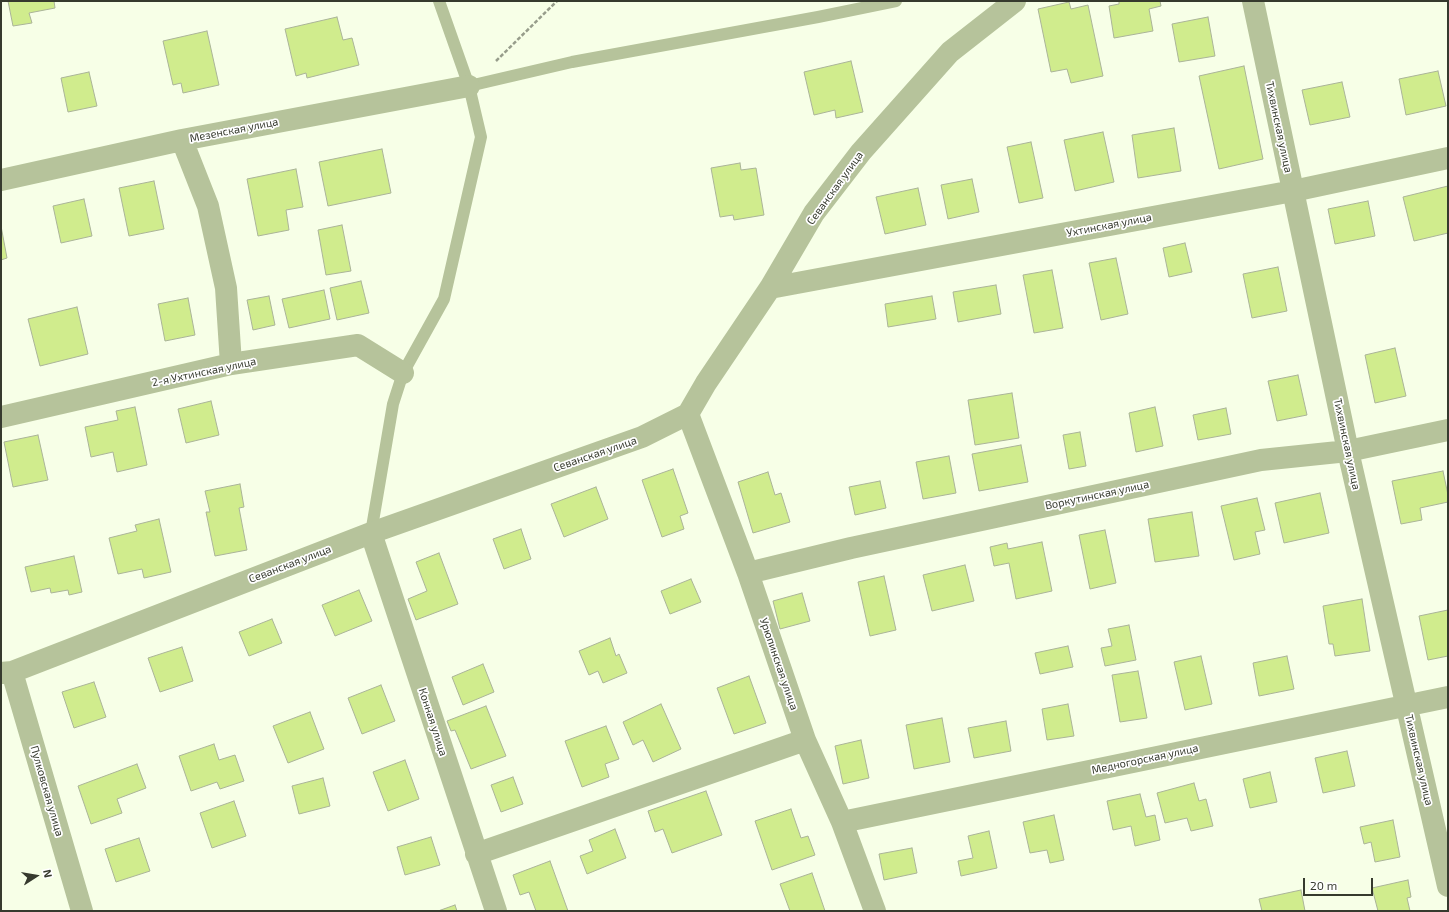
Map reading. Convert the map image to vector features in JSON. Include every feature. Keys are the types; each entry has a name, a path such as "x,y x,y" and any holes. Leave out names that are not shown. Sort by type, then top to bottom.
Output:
{"street":[{"name":"Севанская улица","path":"6,672 371,533 642,437 688,414 706,383 770,288 814,213 861,152 950,52 1015,1"},
{"name":"Тихвинская улица","path":"1253,1 1348,451 1448,886"},
{"name":"Мезенская улица","path":"1,180 182,140 469,86"},
{"path":"182,140 208,206 226,288 232,364"},
{"name":"Ухтинская улица","path":"770,288 1293,190 1448,158"},
{"name":"2-я Ухтинская улица","path":"1,416 232,364 358,345 403,373"},
{"name":"Урюпинская улица","path":"688,414 748,573 805,740 842,822 875,911"},
{"name":"Воркутинская улица","path":"748,573 867,545 1261,460 1348,451 1448,430"},
{"name":"Конная улица","path":"371,533 496,911"},
{"name":"Пулковская улица","path":"6,672 82,911"},
{"name":"Медногорская улица","path":"842,822 1448,697"},
{"path":"476,854 805,740"}],"lane":[{"path":"371,533 393,404 403,373 444,299 481,137 469,86 439,1"},
{"path":"469,86 572,62 818,17 896,1"}],"path":[{"path":"469,86 557,1"}],"building":[{"path":"8,1 54,1 55,8 29,13 32,23 13,26"},
{"path":"1119,1 1160,1 1161,6 1149,9 1153,31 1114,38 1109,6 1119,4"},
{"path":"1069,2 1071,9 1088,5 1103,76 1071,83 1067,69 1051,72 1038,9"},
{"path":"337,17 343,40 352,38 359,65 307,78 306,73 296,76 285,29"},
{"path":"1208,17 1215,56 1179,62 1172,24"},
{"path":"207,31 219,85 183,93 181,83 173,85 163,41"},
{"path":"851,61 863,112 836,118 835,110 814,115 804,72"},
{"path":"1244,66 1263,159 1219,169 1199,76"},
{"path":"1438,71 1446,106 1406,115 1399,79"},
{"path":"89,72 97,106 68,112 61,78"},
{"path":"1342,82 1350,117 1310,125 1302,90"},
{"path":"1174,128 1181,171 1138,178 1132,135"},
{"path":"1103,132 1114,182 1075,191 1064,140"},
{"path":"1031,142 1043,198 1019,203 1007,147"},
{"path":"382,149 391,193 328,206 319,162"},
{"path":"740,163 741,170 756,168 764,215 734,220 733,215 720,217 711,168"},
{"path":"296,169 303,207 286,210 289,230 258,236 247,179"},
{"path":"972,179 979,212 948,219 941,185"},
{"path":"154,181 164,229 129,236 119,188"},
{"path":"1448,186 1448,233 1414,241 1403,197"},
{"path":"918,188 926,225 885,234 876,197"},
{"path":"84,199 92,236 61,243 53,206"},
{"path":"1368,201 1375,236 1335,244 1328,209"},
{"path":"342,225 351,271 326,275 318,230"},
{"path":"1,226 7,258 1,260"},
{"path":"1185,243 1192,272 1169,277 1163,248"},
{"path":"1116,258 1128,314 1101,320 1089,263"},
{"path":"1278,267 1287,311 1252,318 1243,274"},
{"path":"1052,270 1063,328 1034,333 1023,275"},
{"path":"361,281 369,313 337,320 330,288"},
{"path":"996,285 1001,314 958,322 953,292"},
{"path":"324,290 330,319 289,328 282,299"},
{"path":"269,296 275,325 253,330 247,300"},
{"path":"932,296 936,319 888,327 885,304"},
{"path":"188,298 195,335 165,341 158,304"},
{"path":"77,307 88,354 40,366 28,319"},
{"path":"1395,348 1406,396 1375,403 1365,355"},
{"path":"1298,375 1307,415 1277,421 1268,381"},
{"path":"1012,393 1019,438 975,445 968,400"},
{"path":"211,401 219,435 186,443 178,409"},
{"path":"135,407 147,465 117,472 113,452 91,457 85,427 118,420 116,411"},
{"path":"1155,407 1163,446 1136,452 1129,413"},
{"path":"1226,408 1231,434 1198,440 1193,415"},
{"path":"1080,432 1086,466 1069,469 1063,435"},
{"path":"38,435 48,480 13,487 4,442"},
{"path":"1021,445 1028,482 979,491 972,454"},
{"path":"949,456 956,493 923,499 916,462"},
{"path":"673,469 688,513 680,516 684,529 662,537 642,480"},
{"path":"1443,471 1448,502 1420,508 1422,520 1401,524 1392,481"},
{"path":"768,472 775,495 781,493 790,522 753,533 738,482"},
{"path":"880,481 886,508 855,515 849,487"},
{"path":"240,484 244,507 239,508 247,550 215,556 206,512 210,512 205,491"},
{"path":"596,487 608,519 564,537 551,504"},
{"path":"1320,493 1329,533 1284,543 1275,503"},
{"path":"1257,498 1265,530 1255,532 1260,554 1234,560 1221,506"},
{"path":"1192,512 1199,556 1155,562 1148,519"},
{"path":"159,519 171,572 144,578 142,569 118,574 109,538 137,531 135,525"},
{"path":"521,529 531,559 504,569 493,539"},
{"path":"1105,530 1116,583 1090,589 1079,535"},
{"path":"1042,542 1052,591 1016,599 1009,563 994,566 990,547 1007,543 1008,549"},
{"path":"439,553 458,604 416,620 408,599 427,591 416,562"},
{"path":"74,556 82,592 69,595 68,590 51,593 50,588 31,592 25,567"},
{"path":"965,565 974,601 932,611 923,575"},
{"path":"884,576 896,630 870,636 858,582"},
{"path":"691,579 701,602 670,614 661,591"},
{"path":"359,590 372,621 335,636 322,605"},
{"path":"802,593 810,621 780,629 773,601"},
{"path":"1362,599 1370,651 1335,656 1333,644 1329,644 1323,606"},
{"path":"1448,610 1448,656 1428,660 1419,616"},
{"path":"272,619 282,643 249,656 239,632"},
{"path":"1129,625 1136,660 1105,666 1101,648 1112,646 1108,629"},
{"path":"610,638 616,656 619,654 627,673 603,683 598,671 589,675 579,651"},
{"path":"1068,646 1073,667 1040,674 1035,653"},
{"path":"182,647 193,681 160,692 148,658"},
{"path":"1201,656 1212,704 1185,710 1174,662"},
{"path":"1287,656 1294,689 1259,696 1253,663"},
{"path":"483,664 494,692 463,705 452,677"},
{"path":"1138,671 1147,718 1120,722 1112,675"},
{"path":"749,676 766,723 734,734 717,688"},
{"path":"94,682 106,717 74,728 62,692"},
{"path":"381,685 395,721 362,734 348,698"},
{"path":"661,704 681,749 653,762 643,740 633,745 623,722"},
{"path":"1068,704 1074,736 1047,740 1042,709"},
{"path":"486,706 506,756 471,769 455,730 451,731 447,721"},
{"path":"310,712 324,749 288,763 273,726"},
{"path":"942,718 950,762 914,769 906,725"},
{"path":"1006,721 1011,751 974,758 968,728"},
{"path":"606,726 619,759 605,764 609,777 582,787 565,741"},
{"path":"861,740 869,778 843,784 835,746"},
{"path":"214,744 219,760 235,755 244,781 220,789 217,782 191,791 179,756"},
{"path":"1347,751 1355,786 1323,793 1315,758"},
{"path":"405,760 419,799 388,811 373,772"},
{"path":"137,764 146,788 117,799 122,813 91,824 78,786"},
{"path":"1270,772 1277,802 1250,808 1243,779"},
{"path":"513,777 523,804 501,812 491,785"},
{"path":"323,778 330,806 299,814 292,786"},
{"path":"1194,783 1199,801 1206,799 1213,826 1191,831 1187,818 1165,823 1157,793"},
{"path":"706,791 722,835 672,853 663,829 655,832 648,811"},
{"path":"1140,794 1146,817 1155,815 1160,840 1135,846 1131,826 1113,830 1107,801"},
{"path":"234,801 246,836 212,848 200,813"},
{"path":"791,809 801,838 808,836 815,855 772,870 755,821"},
{"path":"1054,815 1064,860 1050,863 1047,850 1030,853 1023,822"},
{"path":"1393,820 1400,857 1375,862 1371,842 1364,844 1360,827"},
{"path":"615,829 626,858 587,874 580,856 593,851 589,840"},
{"path":"989,831 997,868 961,876 958,861 973,858 968,836"},
{"path":"431,837 440,865 405,875 397,847"},
{"path":"139,838 150,871 116,882 105,849"},
{"path":"912,848 917,873 884,880 879,854"},
{"path":"550,861 568,911 536,911 529,892 520,895 513,875"},
{"path":"812,873 825,911 790,911 780,884"},
{"path":"1408,880 1411,897 1407,898 1410,911 1378,911 1372,888"},
{"path":"1301,890 1305,911 1262,911 1259,899"},
{"path":"455,905 457,911 438,911"}]}
